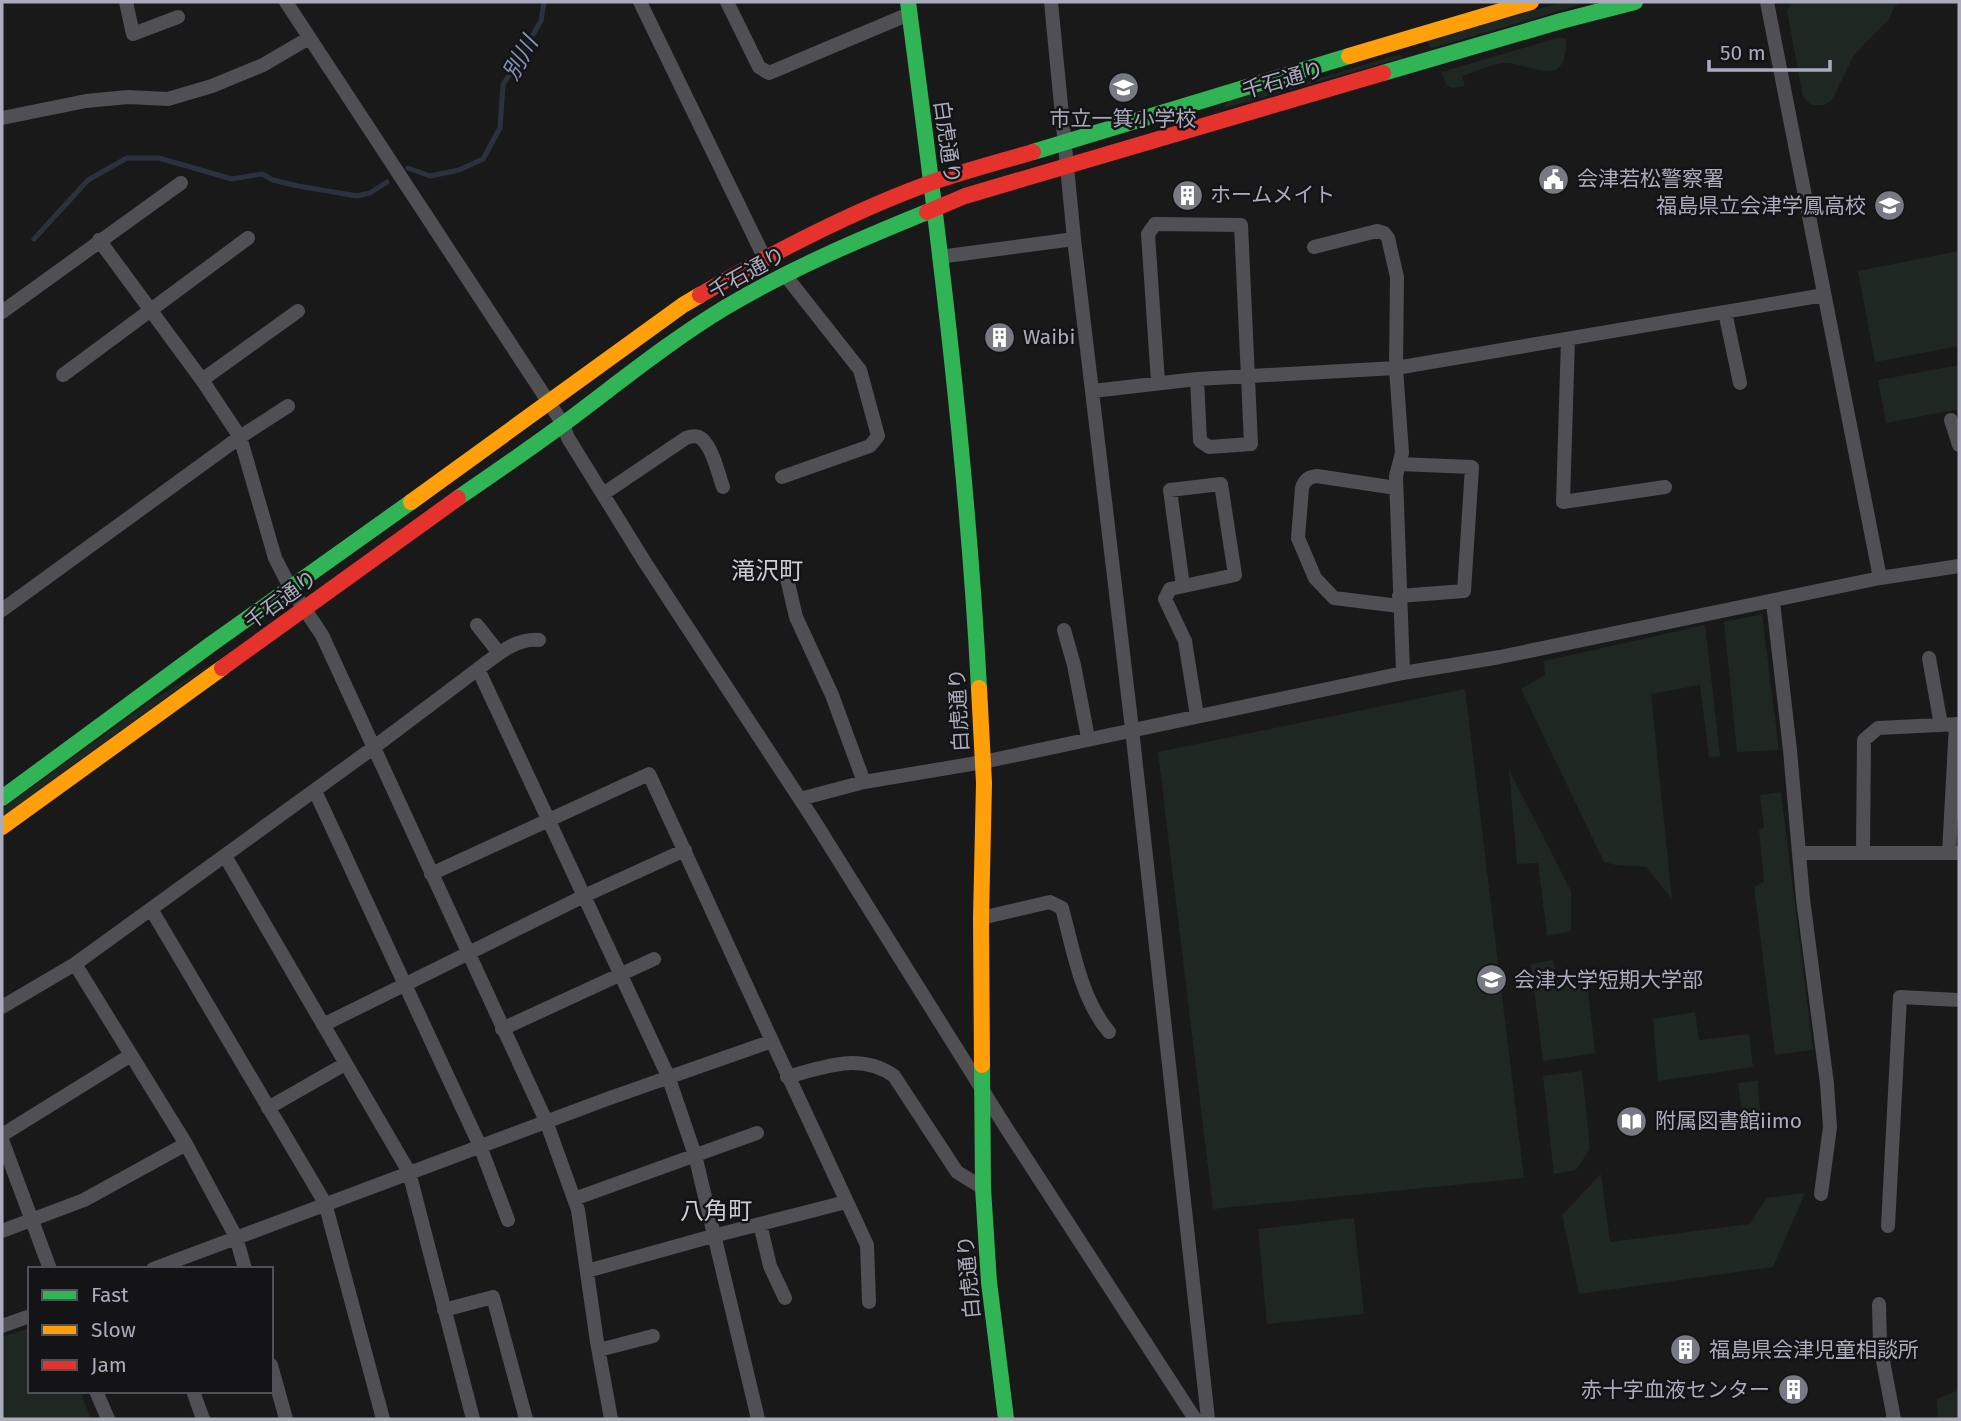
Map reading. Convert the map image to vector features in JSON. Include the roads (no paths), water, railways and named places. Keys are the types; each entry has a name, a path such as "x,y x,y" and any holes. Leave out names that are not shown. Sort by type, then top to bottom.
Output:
{"main road":[{"name":"千石通り","path":"3,793 291,589 683,305 765,259 863,211 931,183 1531,2"},
{"name":"千石通り","path":"2,827 563,424 630,372 725,309 785,275 935,206 1561,21 1635,2"},
{"name":"白虎通り","path":"908,8 935,206 967,512 983,762 983,1188 989,1282 1006,1419"}],"street":[{"path":"126,2 133,34 178,17"},
{"path":"286,2 563,424 568,438 603,494 1195,1419"},
{"path":"640,2 765,259"},
{"path":"727,2 759,67 769,73 908,8"},
{"path":"1051,2 1074,239 1132,729 1208,1419"},
{"path":"1767,2 1880,578"},
{"path":"2,118 86,101 128,97 168,100 263,65 309,38"},
{"path":"2,312 181,183"},
{"path":"1158,382 1148,234 1155,224 1241,225 1251,444 1209,447 1200,441 1197,379"},
{"path":"1314,247 1377,231 1384,233 1388,238 1397,277 1396,368 1402,453 1396,488 1403,673"},
{"path":"63,375 248,239"},
{"path":"939,257 1074,239"},
{"path":"99,240 202,380 240,437 275,558 291,589 322,635 546,1121 578,1210 611,1419"},
{"path":"782,477 870,446 878,436 860,370 785,275"},
{"path":"1093,391 1197,379 1396,368 1825,295"},
{"path":"202,380 298,311"},
{"path":"1725,312 1740,383"},
{"path":"1568,339 1563,502 1665,487"},
{"path":"2,610 240,437 288,406"},
{"path":"1951,420 1959,445"},
{"path":"603,494 686,438 695,436 702,438 709,450 723,486"},
{"path":"1396,488 1317,476 1304,481 1298,538 1315,578 1334,598 1399,601 1464,591 1472,467 1399,464"},
{"path":"1183,586 1170,490 1221,484 1234,575 1170,589 1165,599 1185,641 1198,716"},
{"path":"800,799 864,782 983,762 1403,673 1486,660 1880,578 1959,566"},
{"path":"785,570 796,617 832,695 864,782"},
{"path":"1773,602 1828,1094 1830,1126 1821,1194"},
{"path":"477,625 499,653"},
{"path":"1064,630 1074,665 1088,738"},
{"path":"2,1007 75,964 499,653 524,638 539,640"},
{"path":"1799,853 1954,853 1952,724 1929,658"},
{"path":"478,669 668,1076 695,1155 758,1419"},
{"path":"1863,852 1864,740 1878,728 1952,724"},
{"path":"431,874 649,774 867,1245 869,1302"},
{"path":"314,790 480,1146 508,1220"},
{"path":"323,1025 467,953 685,850"},
{"path":"225,856 409,1172 473,1419"},
{"path":"981,918 1050,902 1062,908 1081,977 1098,1020 1109,1032"},
{"path":"151,909 325,1203 383,1419"},
{"path":"502,1028 654,959"},
{"path":"75,964 186,1144 236,1237 244,1267"},
{"path":"1888,1226 1900,997 1959,1000"},
{"path":"158,1267 668,1076 772,1041"},
{"path":"49,1267 2,1137 131,1055"},
{"path":"787,1077 836,1064 867,1063 881,1067 894,1076 957,1172 983,1188"},
{"path":"268,1108 345,1064"},
{"path":"574,1199 757,1133"},
{"path":"2,1231 84,1200 186,1144"},
{"path":"587,1271 846,1202"},
{"path":"760,1224 770,1266 785,1298"},
{"path":"444,1310 493,1297 526,1419"},
{"path":"1879,1304 1880,1345 1894,1419"},
{"path":"2,1326 28,1317"},
{"path":"599,1350 653,1336"},
{"path":"273,1372 286,1419"},
{"path":"97,1393 108,1419"},
{"path":"194,1393 203,1419"}],"waterway":[{"name":"別川","path":"408,168 430,176 459,170 483,159 500,128 503,85 541,21 544,2"},
{"path":"34,239 88,180 127,158 159,158 232,179 262,174 273,180 298,186 357,196 370,193 387,182"}],"place":[{"name":"市立一箕小学校","path":"1123,87"},
{"name":"会津若松警察署","path":"1554,179"},
{"name":"ホームメイト","path":"1187,195"},
{"name":"福島県立会津学鳳高校","path":"1889,206"},
{"name":"Waibi","path":"1000,337"},
{"name":"会津大学短期大学部","path":"1491,980"},
{"name":"附属図書館iimo","path":"1632,1121"},
{"name":"福島県会津児童相談所","path":"1686,1350"},
{"name":"赤十字血液センター","path":"1793,1390"}],"district":[{"name":"滝沢町","path":"767,571"},
{"name":"八角町","path":"716,1211"}]}
